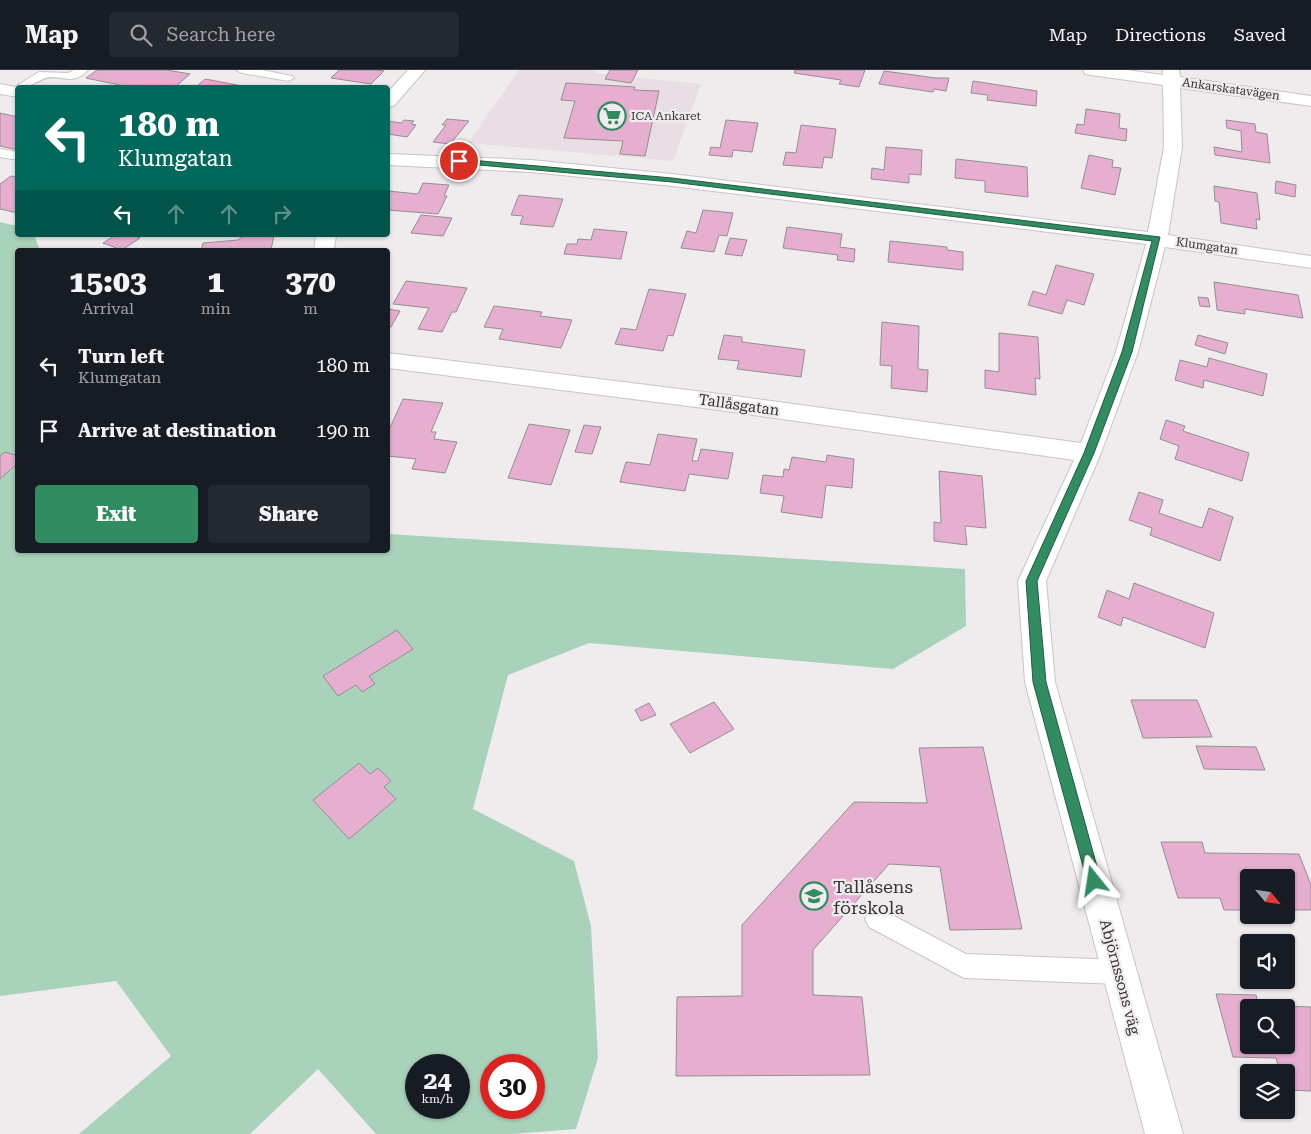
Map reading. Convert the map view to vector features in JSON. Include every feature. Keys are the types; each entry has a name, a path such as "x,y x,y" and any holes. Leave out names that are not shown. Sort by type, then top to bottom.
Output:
{"street":[{"path":"390,100 417,70"},
{"name":"Ankarskatavägen","path":"1091,70 1172,76 1311,101"},
{"name":"Abjörnssons väg","path":"1164,1134 1040,682 1032,581 1089,453 1127,352 1157,239 1173,147 1172,76"},
{"name":"Klumgatan","path":"390,159 531,166 672,180 1157,239 1311,262"},
{"name":"Tallåsgatan","path":"390,361 714,402 1089,453"}],"lane":[{"path":"22,85 43,74 70,77 82,70"},
{"path":"242,70 288,78"},
{"path":"0,153 15,156"},
{"path":"877,919 964,966 1119,972"}],"shaded area":[{"path":"519,70 596,70 594,73 701,84 673,161 468,143"}],"green space":[{"path":"0,222 15,226 15,237 35,237 39,248 15,248 15,553 390,553 390,534 965,569 966,626 893,669 589,643 508,675 473,809 574,861 591,926 598,1058 576,1129 512,1134 376,1134 318,1069 250,1134 79,1134 171,1056 116,981 0,996"}],"building":[{"path":"97,70 167,70 190,74 177,85 120,85 86,78"},
{"path":"339,70 384,71 371,84 331,78"},
{"path":"610,70 638,70 631,83 605,79"},
{"path":"795,70 865,70 859,87 839,84 841,80 794,73"},
{"path":"884,71 949,78 946,91 934,89 933,92 879,84"},
{"path":"205,79 237,85 198,85"},
{"path":"973,81 1037,91 1036,106 987,100 988,95 971,93"},
{"name":"ICA Ankaret","path":"566,83 635,87 634,90 659,91 645,156 620,154 623,141 564,138 575,101 561,100"},
{"path":"1086,109 1120,114 1119,128 1127,129 1126,141 1075,133 1077,124 1084,125"},
{"path":"0,113 15,116 15,149 0,146"},
{"path":"447,119 469,121 450,144 433,142 446,125 442,125"},
{"path":"404,120 414,121 411,124 416,125 407,137 390,134 390,121 401,123"},
{"path":"726,120 758,123 752,152 733,150 732,157 709,155 711,147 720,148"},
{"path":"1226,120 1255,124 1256,132 1267,134 1270,163 1215,155 1214,147 1242,152 1241,131 1227,128"},
{"path":"801,125 836,129 832,158 824,157 822,168 783,165 786,152 796,153"},
{"path":"886,147 922,150 921,175 909,174 909,183 871,179 872,168 884,170"},
{"path":"1089,155 1113,160 1112,167 1121,168 1115,195 1081,188"},
{"path":"956,159 1027,167 1028,197 985,192 985,181 955,178"},
{"path":"11,176 15,177 15,212 0,209 0,184"},
{"path":"1276,181 1296,185 1295,197 1275,193"},
{"path":"423,183 449,185 444,196 447,196 438,214 390,210 390,191 418,194"},
{"path":"1214,186 1257,193 1260,220 1256,219 1257,229 1221,223 1219,202 1215,201"},
{"path":"519,195 563,199 553,227 520,224 523,216 511,215"},
{"path":"703,210 733,213 727,236 719,235 714,252 681,248 687,231 696,233"},
{"path":"421,215 452,218 443,236 411,233"},
{"path":"787,227 842,234 840,247 855,249 854,262 837,260 838,255 783,248"},
{"path":"594,229 627,232 621,259 564,254 567,244 577,244 578,239 591,240"},
{"path":"113,237 140,238 125,248 117,248 103,243"},
{"path":"242,237 274,237 271,248 202,248 203,243 238,240"},
{"path":"730,238 747,240 742,256 725,254"},
{"path":"890,241 947,247 947,250 963,252 963,270 888,262"},
{"path":"1056,265 1094,274 1084,305 1067,300 1062,314 1028,305 1033,291 1046,295"},
{"path":"406,281 467,288 456,312 452,312 442,332 418,329 429,308 393,304"},
{"path":"1214,282 1298,295 1303,318 1245,309 1245,314 1217,310"},
{"path":"649,289 686,294 673,336 668,335 663,351 615,344 621,328 636,330"},
{"path":"1198,297 1208,298 1210,307 1200,306"},
{"path":"494,306 542,312 540,316 572,320 561,348 499,339 503,329 484,327"},
{"path":"390,309 400,311 391,327"},
{"path":"882,322 919,326 918,369 928,370 927,392 891,388 892,366 880,365"},
{"path":"999,333 1038,337 1040,379 1035,378 1036,395 985,388 985,370 999,372"},
{"path":"724,335 742,337 742,342 805,350 801,377 737,369 739,361 718,359"},
{"path":"1198,335 1228,343 1225,354 1195,345"},
{"path":"1209,358 1267,374 1263,396 1204,380 1203,388 1175,380 1180,360 1207,367"},
{"path":"403,399 443,403 431,432 436,432 434,439 457,442 445,473 412,469 416,459 390,456 390,428"},
{"path":"1166,420 1185,426 1183,431 1249,453 1242,481 1175,459 1179,446 1160,439"},
{"path":"529,424 570,430 551,485 508,478"},
{"path":"584,425 601,427 592,454 575,452"},
{"path":"658,434 697,439 692,461 698,461 701,449 733,453 728,479 689,474 685,491 620,482 626,462 650,465"},
{"path":"5,452 15,455 15,466 0,479 0,456"},
{"path":"827,455 854,459 852,488 826,485 822,518 781,512 784,496 760,493 763,475 783,477 784,469 789,470 792,457 826,462"},
{"path":"939,471 982,476 986,528 965,526 967,545 934,541 934,522 941,523"},
{"path":"1139,492 1163,500 1159,513 1202,528 1209,508 1233,517 1220,561 1150,535 1152,528 1129,520"},
{"path":"1134,583 1214,613 1205,648 1123,617 1121,626 1098,617 1107,590 1129,599"},
{"path":"397,630 413,649 369,676 375,684 362,692 356,685 338,696 323,676"},
{"path":"1131,700 1197,700 1212,737 1143,738"},
{"path":"714,702 734,729 690,753 670,724"},
{"path":"649,703 656,715 641,721 635,710"},
{"path":"1196,746 1256,747 1265,770 1204,769"},
{"name":"Tallåsens förskola","path":"983,747 1022,929 950,930 940,867 889,864 813,950 813,995 862,997 870,1075 676,1076 677,997 742,996 742,925 854,802 927,803 919,748"},
{"path":"359,763 370,774 378,768 391,781 384,787 396,799 349,839 313,800"},
{"path":"1161,842 1202,842 1205,853 1299,854 1311,885 1311,910 1295,910 1295,869 1240,869 1240,910 1224,910 1220,898 1178,898"},
{"path":"1216,994 1256,995 1257,999 1240,999 1240,1054 1295,1054 1295,1006 1311,1007 1311,1091 1295,1090 1295,1064 1278,1064 1276,1058 1233,1057"}],"place":[{"name":"ICA Ankaret","path":"612,116"},
{"name":"Tallåsens förskola","path":"814,896"}],"route":[{"path":"459,161 672,180 1157,239 1127,352 1089,453 1032,581 1040,682 1094,881"}]}
